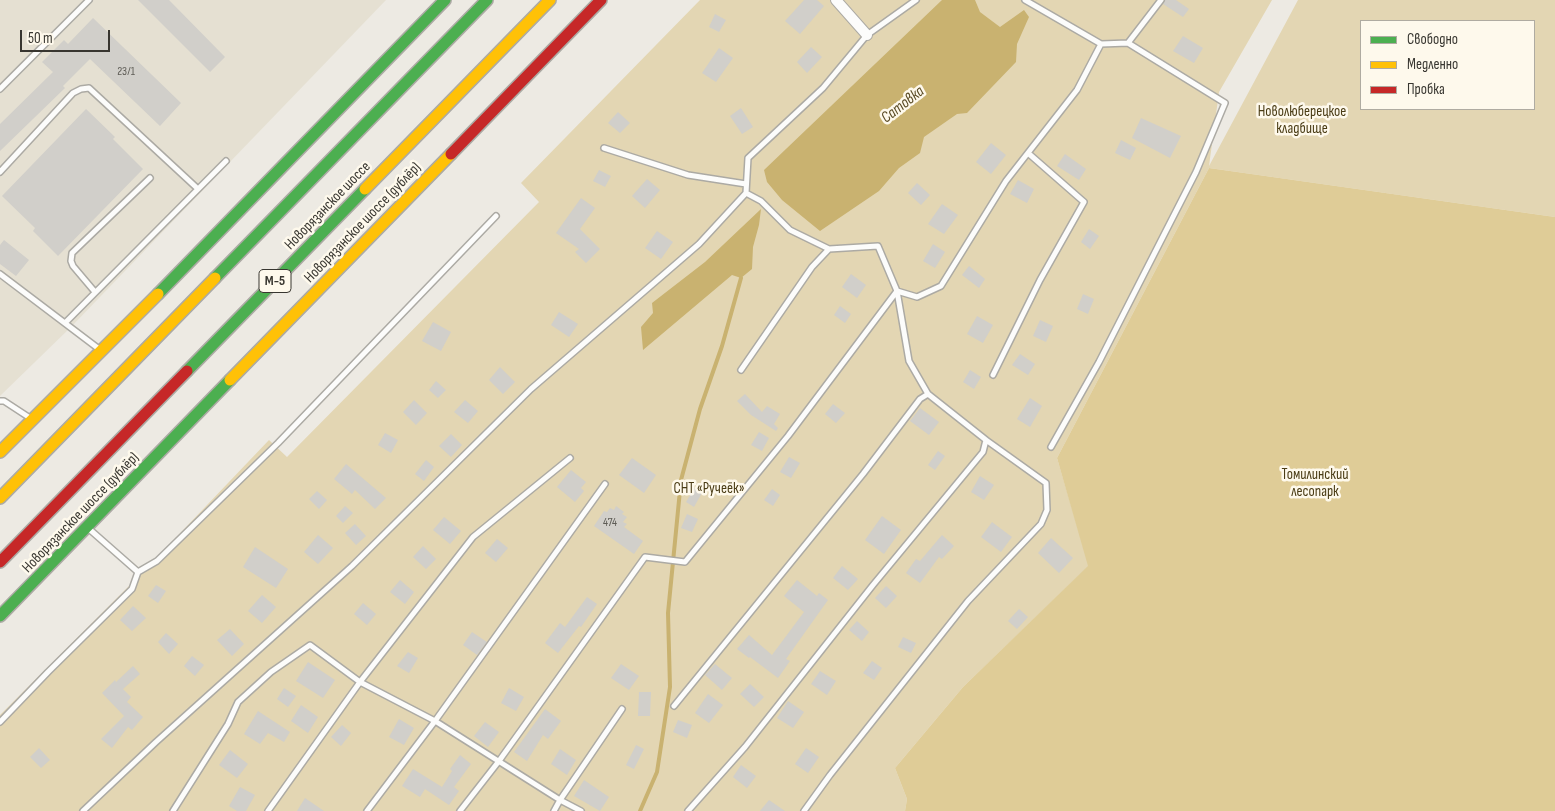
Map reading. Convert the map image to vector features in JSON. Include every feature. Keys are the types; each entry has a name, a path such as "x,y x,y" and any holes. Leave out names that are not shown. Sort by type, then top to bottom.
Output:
{"main road":[{"path":"0,452 102,351 445,0"},
{"name":"Новорязанское шоссе","path":"0,498 488,0"},
{"name":"Новорязанское шоссе","path":"0,562 550,0"},
{"name":"Новорязанское шоссе (дублёр)","path":"0,616 601,0"}],"street":[{"path":"836,0 867,35"}],"lane":[{"path":"0,89 89,0"},
{"path":"83,811 156,742 352,566 531,389 699,244 746,193 748,158 822,88 867,35 916,0"},
{"path":"1025,0 1101,44 1128,43 1225,103 1192,181 1099,362 1051,447"},
{"path":"1128,43 1161,0"},
{"path":"898,291 916,297 941,286 1006,181 1077,90 1101,44"},
{"path":"0,172 73,93 89,88 198,189"},
{"path":"604,148 688,176 746,184"},
{"path":"994,375 1040,280 1084,202 1028,153"},
{"path":"65,323 226,161"},
{"path":"95,292 72,266 72,253 150,178"},
{"path":"746,193 761,201 790,230 829,249 878,246 898,291 908,360 928,394 986,440 1046,483 1048,510 1041,524 968,601 830,775 804,811"},
{"path":"0,722 132,589 138,572 157,561 270,450 496,216"},
{"path":"741,370 812,267 829,249"},
{"path":"0,274 102,351"},
{"path":"460,811 499,761 645,557 685,562 788,436 898,291"},
{"path":"674,706 857,482 920,399 928,394"},
{"path":"2,400 33,420"},
{"path":"688,811 745,747 879,578 983,452 986,440"},
{"path":"268,811 360,682 473,537 570,458"},
{"path":"368,811 606,484"},
{"path":"87,528 138,572"},
{"path":"173,811 228,724 238,702 271,672 310,645 360,682 435,721 560,800 581,811"},
{"path":"554,811 622,709"}],"shaded area":[{"path":"0,0 386,0 71,327 0,396"}],"green space":[{"name":"СНТ «Ручеёк»","path":"700,0 1272,0 1219,92 1209,166 1298,0 1555,0 1555,217 1209,168 1057,458 1089,566 963,687 895,768 907,799 905,811 0,811 0,715 147,568 269,440 287,457 539,202 521,183"},
{"name":"Томилинский лесопарк","path":"1209,168 1555,217 1555,811 905,811 907,799 895,768 963,687 1088,566 1057,458"}],"water":[{"name":"Сатовка","path":"942,0 975,0 980,12 1000,27 1024,10 1029,17 1017,44 1016,62 967,113 957,114 924,137 920,153 899,168 879,191 820,231 782,200 767,182 764,170"},
{"path":"761,209 753,247 752,269 741,278 732,275 643,350 641,327 653,313 652,303 705,262"}],"building":[{"path":"138,0 169,0 225,57 210,72"},
{"path":"804,0 817,0 824,6 800,34 785,21"},
{"path":"1165,0 1176,0 1189,9 1183,17 1163,4"},
{"path":"715,14 726,20 719,32 709,27"},
{"path":"93,18 181,103 160,126 90,59 63,86 65,88 0,151 0,124 53,72 42,62 64,40 68,44"},
{"path":"1183,36 1203,48 1194,63 1173,51"},
{"path":"811,47 822,57 807,73 797,62"},
{"path":"719,48 733,58 716,82 702,73"},
{"path":"741,108 753,127 742,134 730,116"},
{"path":"86,109 115,137 113,139 143,169 58,256 33,231 35,228 2,196"},
{"path":"618,112 630,123 620,133 608,123"},
{"path":"1141,118 1181,136 1170,158 1132,138"},
{"path":"1121,140 1136,148 1130,160 1115,153"},
{"path":"991,143 1006,155 991,174 976,162"},
{"path":"1065,154 1086,169 1079,180 1057,166"},
{"path":"599,170 611,176 605,187 593,181"},
{"path":"647,179 660,190 645,208 632,196"},
{"path":"1018,180 1034,189 1027,203 1010,194"},
{"path":"917,183 930,195 921,205 908,193"},
{"path":"581,198 595,208 580,229 600,249 586,263 575,252 579,249 556,233"},
{"path":"942,204 958,215 944,234 928,224"},
{"path":"1089,229 1099,236 1090,249 1081,242"},
{"path":"657,231 673,242 661,259 645,248"},
{"path":"4,240 29,260 16,276 0,264 0,245"},
{"path":"933,244 945,252 935,268 923,261"},
{"path":"969,266 985,279 979,288 962,275"},
{"path":"851,274 866,285 857,298 842,287"},
{"path":"1083,294 1094,299 1088,314 1077,309"},
{"path":"840,306 851,314 845,323 834,315"},
{"path":"559,312 578,324 569,337 551,325"},
{"path":"977,316 993,325 983,343 967,334"},
{"path":"1040,320 1053,326 1046,342 1033,336"},
{"path":"433,322 451,332 441,351 422,341"},
{"path":"1020,354 1035,364 1028,375 1012,365"},
{"path":"500,367 515,382 503,394 489,380"},
{"path":"970,370 981,377 974,389 963,382"},
{"path":"436,381 446,390 438,398 429,390"},
{"path":"745,394 762,412 767,406 780,414 774,424 778,428 776,431 751,415 737,401"},
{"path":"1030,398 1042,406 1030,427 1017,419"},
{"path":"414,400 427,413 416,425 403,412"},
{"path":"465,400 478,411 468,423 454,412"},
{"path":"833,404 845,413 836,423 825,414"},
{"path":"920,408 939,422 929,435 910,421"},
{"path":"759,432 769,438 762,451 751,445"},
{"path":"385,433 398,440 391,453 378,445"},
{"path":"451,434 462,445 451,457 439,446"},
{"path":"938,451 945,456 935,470 928,465"},
{"path":"789,457 800,463 791,478 780,472"},
{"path":"632,458 656,475 644,493 619,475"},
{"path":"426,460 434,467 424,481 415,474"},
{"path":"346,464 386,498 375,509 355,490 352,494 334,479"},
{"path":"571,470 586,482 581,488 584,491 575,502 557,487"},
{"path":"980,476 994,485 984,500 971,492"},
{"path":"695,487 703,491 694,507 686,502"},
{"path":"772,489 780,495 773,506 764,500"},
{"path":"317,491 327,500 319,509 309,499"},
{"path":"345,506 353,513 343,523 336,516"},
{"path":"616,506 627,517 623,522 627,524 624,527 643,541 634,554 594,526 604,511 607,512 610,508 614,510"},
{"path":"687,514 698,519 692,532 681,528"},
{"path":"882,516 901,530 884,554 865,540"},
{"path":"444,517 461,531 450,544 433,530"},
{"path":"992,522 1012,537 1001,552 981,537"},
{"path":"355,524 366,536 356,545 345,533"},
{"path":"318,535 333,548 318,564 304,552"},
{"path":"942,535 954,546 942,559 939,557 920,583 906,573 916,559 920,561"},
{"path":"1051,538 1073,558 1059,573 1038,553"},
{"path":"497,539 508,548 496,562 485,553"},
{"path":"423,546 436,559 426,569 413,557"},
{"path":"255,547 288,569 276,588 243,567"},
{"path":"842,566 858,579 848,590 833,578"},
{"path":"400,580 414,592 405,604 390,592"},
{"path":"797,580 817,596 819,593 828,600 786,659 790,661 778,678 737,649 749,635 772,655 804,612 784,596"},
{"path":"156,585 166,591 158,603 148,596"},
{"path":"886,586 897,596 886,608 875,598"},
{"path":"262,595 276,607 262,623 248,611"},
{"path":"587,597 597,604 581,627 579,626 558,653 545,643 560,623 565,627"},
{"path":"363,603 376,614 367,625 354,614"},
{"path":"133,606 146,618 132,631 120,620"},
{"path":"1019,609 1028,617 1017,629 1008,621"},
{"path":"857,621 869,632 862,641 849,630"},
{"path":"230,629 244,644 232,656 217,640"},
{"path":"472,632 487,642 477,655 463,645"},
{"path":"166,633 178,644 169,654 158,642"},
{"path":"903,637 916,643 911,653 898,647"},
{"path":"408,652 418,658 409,673 397,666"},
{"path":"192,656 204,665 195,676 184,666"},
{"path":"872,661 882,668 874,680 863,673"},
{"path":"308,662 335,680 323,698 296,681"},
{"path":"621,664 639,676 629,690 611,678"},
{"path":"715,664 732,678 722,690 705,675"},
{"path":"133,666 140,674 123,689 131,697 127,702 143,717 132,730 128,727 112,748 101,739 124,716 102,693"},
{"path":"820,671 836,681 827,695 811,684"},
{"path":"750,684 764,697 754,707 740,694"},
{"path":"284,688 296,696 288,707 277,699"},
{"path":"509,688 524,697 516,711 501,703"},
{"path":"639,692 651,692 650,716 638,716"},
{"path":"708,694 723,705 709,723 695,713"},
{"path":"788,701 804,712 793,728 777,718"},
{"path":"301,705 318,717 308,733 291,721"},
{"path":"545,709 561,721 548,739 543,735 527,761 514,752"},
{"path":"258,711 290,732 284,742 268,733 260,744 244,734"},
{"path":"399,719 414,728 404,745 389,737"},
{"path":"678,720 692,725 687,738 673,732"},
{"path":"485,722 499,732 488,747 474,736"},
{"path":"342,725 351,733 341,746 331,737"},
{"path":"636,745 644,749 634,769 626,765"},
{"path":"39,748 50,760 41,768 30,757"},
{"path":"806,748 819,757 808,773 795,764"},
{"path":"560,749 576,760 567,775 551,764"},
{"path":"230,750 248,764 237,778 219,765"},
{"path":"460,755 471,764 454,787 459,791 449,805 425,789 420,797 402,786 413,769 442,787 452,771 450,769"},
{"path":"741,765 756,776 747,788 733,777"},
{"path":"584,780 609,797 600,811 574,796"},
{"path":"240,787 255,795 246,811 237,811 229,806"},
{"path":"305,798 324,811 297,811"},
{"path":"769,800 785,811 760,811"}],"waterway":[{"path":"640,811 657,772 670,687 668,613 681,480 700,409 722,346 741,278"}],"traffic: fast":[{"path":"158,294 445,0"},
{"path":"215,278 487,0"},
{"path":"187,371 365,189"},
{"path":"0,616 230,380"}],"traffic: slow":[{"path":"365,189 550,0"},
{"path":"230,380 451,154"},
{"path":"0,498 215,278"},
{"path":"0,452 158,294"}],"traffic: jam":[{"path":"451,154 601,0"},
{"path":"0,562 187,371"}],"park label":[{"name":"Новолюберецкое кладбище","path":"1302,120"}]}
